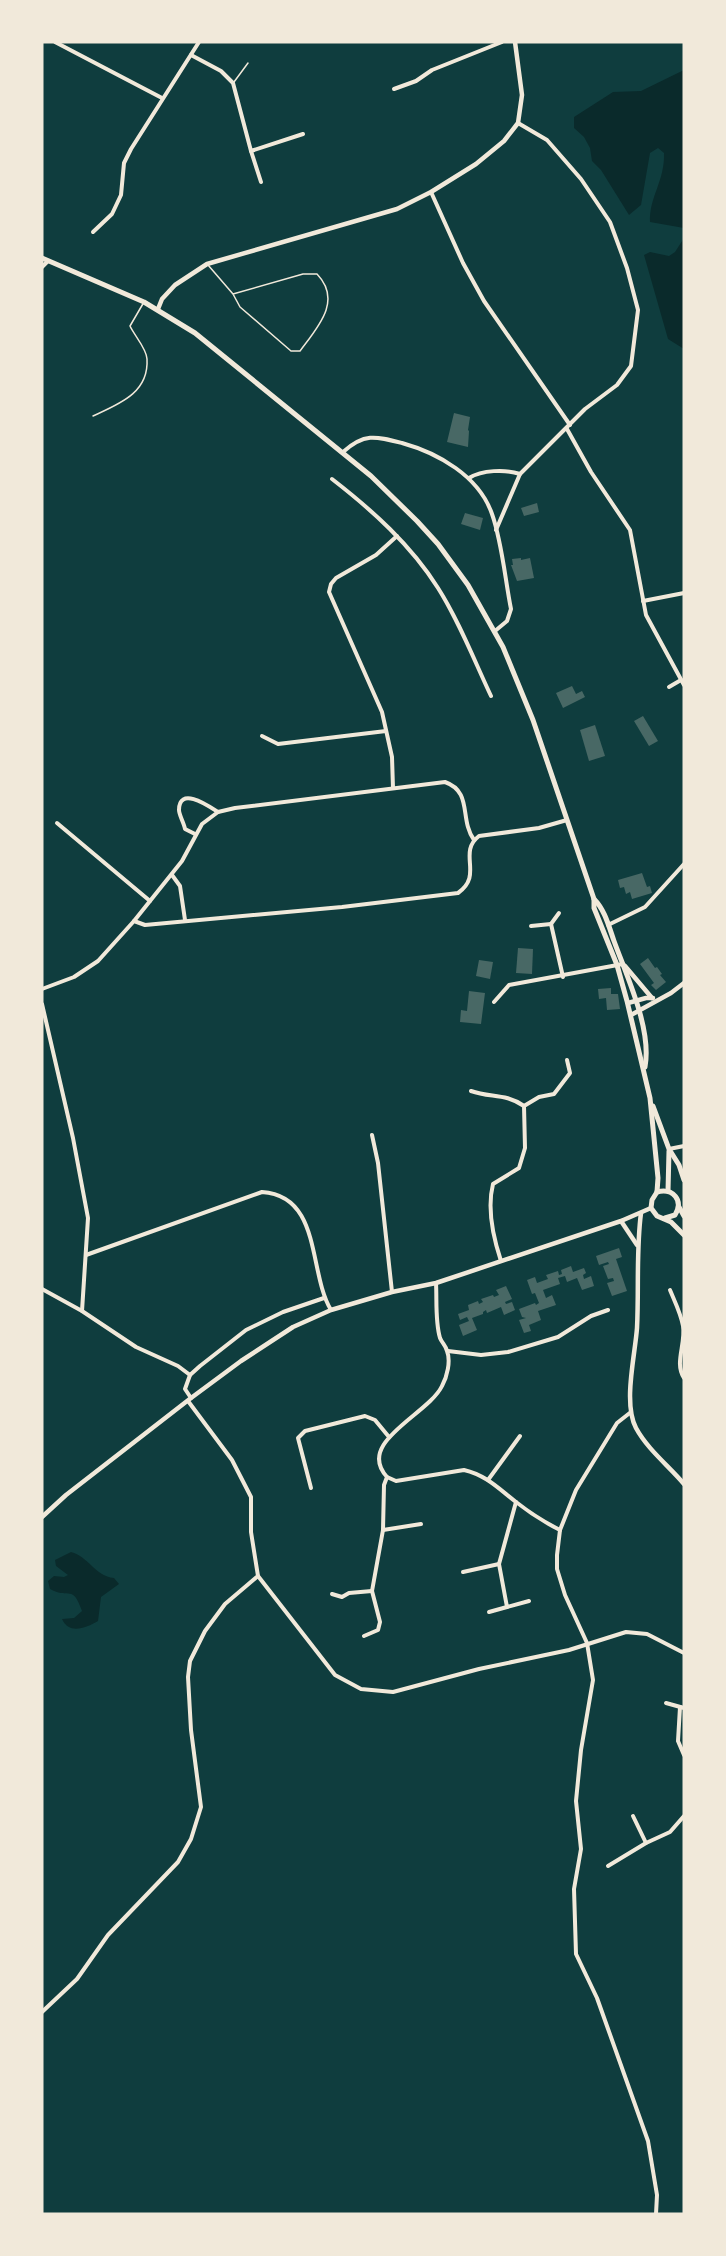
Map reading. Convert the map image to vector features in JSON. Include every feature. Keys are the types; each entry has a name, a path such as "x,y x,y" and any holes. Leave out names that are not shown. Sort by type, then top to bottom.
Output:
{"main road":[{"path":"45,260 144,302 195,333 388,491 438,544 468,585 495,631 527,701 594,899 594,908 636,1000 647,1056 645,1068"},
{"path":"594,899 608,925 620,965 640,1057 645,1068 657,1169 657,1192 652,1200 651,1208 657,1216 664,1218 672,1217 679,1207"},
{"path":"650,1098 669,1149 679,1165 684,1180"},
{"path":"669,1149 669,1191"},
{"path":"657,1192 669,1191 676,1196 684,1216"},
{"path":"664,1218 684,1235"}],"street":[{"path":"55,42 162,98"},
{"path":"93,232 112,214 121,195 124,163 162,98 199,42"},
{"path":"394,89 416,81 432,70 502,42"},
{"path":"158,309 162,300 175,285 207,264 397,209 431,192 476,164 504,141 518,123 522,95 515,42"},
{"path":"191,55 221,71 233,83 261,182"},
{"path":"496,530 520,474 585,409 617,385 631,366 638,310 627,268 610,222 581,179 547,140 518,123"},
{"path":"251,151 303,134"},
{"path":"431,192 463,263 484,301 568,427 591,472 630,530 643,601 650,622 684,685"},
{"path":"42,267 45,260"},
{"path":"342,452 361,438 388,439 418,447 469,478 492,513 511,609 507,621 495,631"},
{"path":"469,478 477,473 510,471 520,474"},
{"path":"332,479 358,499 397,536 439,589 491,696"},
{"path":"393,788 392,757 382,712 329,592 336,578 376,555 397,536"},
{"path":"643,601 684,593"},
{"path":"669,687 681,680"},
{"path":"262,736 278,744 386,731"},
{"path":"42,989 74,977 98,961 172,875 202,824 218,812 445,782 454,785 462,794 467,831 474,840"},
{"path":"195,834 185,829 179,809 182,802 187,798 193,798 218,812"},
{"path":"134,921 145,925 231,918 458,893 466,888 471,880 469,852 474,840 479,836 539,828 567,820"},
{"path":"57,823 150,901"},
{"path":"602,928 645,907 684,864"},
{"path":"172,875 180,886 185,920"},
{"path":"531,926 551,924 559,914"},
{"path":"551,924 563,976"},
{"path":"494,1002 509,985 620,965 652,998"},
{"path":"631,1016 684,983"},
{"path":"628,1003 652,998 659,1000"},
{"path":"42,1004 73,1138 88,1218 82,1311"},
{"path":"524,1106 539,1096 554,1094 570,1073 567,1060"},
{"path":"471,1091 481,1095 512,1098 524,1106"},
{"path":"501,1261 495,1243 490,1196 493,1184 519,1168 525,1148 524,1106"},
{"path":"372,1135 378,1163 392,1292"},
{"path":"669,1149 684,1146"},
{"path":"86,1255 262,1192 271,1192 291,1203 303,1216 324,1298 330,1310"},
{"path":"42,1517 66,1495 241,1361 293,1327 330,1310 392,1292 436,1283 621,1221 651,1208"},
{"path":"641,1213 637,1245 637,1326 631,1412 636,1427 645,1442 684,1484"},
{"path":"621,1221 637,1245"},
{"path":"436,1283 440,1339 448,1351 448,1370 442,1387 429,1404 389,1437 380,1448 378,1461 381,1471 387,1478 396,1481 464,1470 488,1480 542,1521 560,1530"},
{"path":"42,1289 82,1311 136,1347 178,1366 190,1375"},
{"path":"670,1290 684,1328 684,1343 679,1367 684,1378"},
{"path":"324,1298 283,1312 246,1330 190,1375 186,1389 190,1400 232,1460 251,1497 251,1532 258,1576 335,1675 361,1689 393,1692 479,1669 569,1650 626,1632 647,1634 684,1653"},
{"path":"448,1351 481,1355 508,1352 558,1337 591,1316 608,1310"},
{"path":"631,1412 616,1423 576,1491 560,1530 557,1569 565,1595 587,1643 593,1680 581,1750 576,1801 581,1849 574,1889 576,1954 597,1998 648,2141 657,2195 656,2214"},
{"path":"311,1488 298,1438 304,1431 365,1416 375,1420 389,1437"},
{"path":"488,1480 519,1436"},
{"path":"364,1636 378,1630 380,1622 372,1591 383,1530 384,1485 387,1478"},
{"path":"507,1607 499,1564 516,1502"},
{"path":"383,1530 421,1524"},
{"path":"463,1572 499,1564"},
{"path":"42,2012 77,1979 108,1935 178,1862 190,1839 201,1807 191,1730 188,1677 190,1661 205,1630 225,1604 258,1576"},
{"path":"332,1594 342,1597 349,1593 372,1591"},
{"path":"489,1612 529,1601"},
{"path":"666,1703 682,1707 678,1741 684,1755"},
{"path":"633,1816 646,1843"},
{"path":"608,1866 646,1843 670,1832 684,1816"}],"lane":[{"path":"233,83 248,63"},
{"path":"207,264 233,294 240,307 291,351 300,351 326,314 328,296 325,282 317,274 303,274 233,294"},
{"path":"93,416 124,402 142,385 147,358 130,326 144,302"}],"water":[{"path":"684,70 684,228 650,222 650,213 664,163 664,153 658,148 650,153 641,205 629,215 601,170 592,161 590,148 584,137 574,128 574,117 613,92 641,91"},
{"path":"684,238 684,349 668,339 644,255 650,252 669,256 675,252"},
{"path":"71,1552 82,1557 102,1574 114,1578 119,1584 101,1597 98,1621 78,1629 69,1627 62,1619 74,1618 82,1611 76,1597 50,1589 48,1581 54,1576 68,1575 56,1566 55,1560"}],"building":[{"path":"454,413 470,417 468,447 447,442"},
{"path":"537,503 539,512 524,516 521,508"},
{"path":"465,513 483,518 480,530 461,524"},
{"path":"521,558 521,560 530,558 534,578 517,581 511,565 513,565 512,559"},
{"path":"572,686 576,694 582,691 585,697 563,708 556,693"},
{"path":"643,716 658,741 649,746 634,721"},
{"path":"595,725 605,756 589,761 580,730"},
{"path":"642,873 652,893 632,899 630,892 626,894 624,887 620,888 618,880"},
{"path":"518,948 533,949 532,974 516,973"},
{"path":"648,958 666,982 656,990 651,985 654,983 640,964"},
{"path":"479,960 493,962 490,979 476,976"},
{"path":"611,988 611,994 618,994 620,1009 607,1010 606,998 599,999 598,989"},
{"path":"469,991 485,993 481,1024 460,1022 461,1010 467,1011"},
{"path":"619,1248 622,1257 616,1259 627,1291 612,1296 607,1283 614,1281 613,1278 608,1279 603,1266 609,1264 608,1262 599,1265 596,1256"},
{"path":"571,1266 573,1272 584,1268 586,1273 583,1275 584,1279 591,1276 594,1286 582,1290 577,1278 567,1282 565,1276 558,1278 560,1284 543,1290 546,1298 552,1295 556,1305 538,1311 541,1320 529,1325 531,1331 524,1333 519,1320 526,1318 522,1317 519,1309 539,1303 535,1293 532,1294 527,1280 535,1277 537,1283 548,1279 546,1275 558,1271 559,1275 562,1274 561,1270"},
{"path":"506,1286 512,1299 505,1302 506,1304 512,1302 515,1310 504,1315 501,1307 487,1313 486,1310 483,1314 472,1318 477,1330 463,1336 459,1325 469,1321 467,1317 460,1320 458,1314 469,1310 468,1305 478,1301 479,1304 483,1302 481,1299 499,1295 496,1290"}]}
